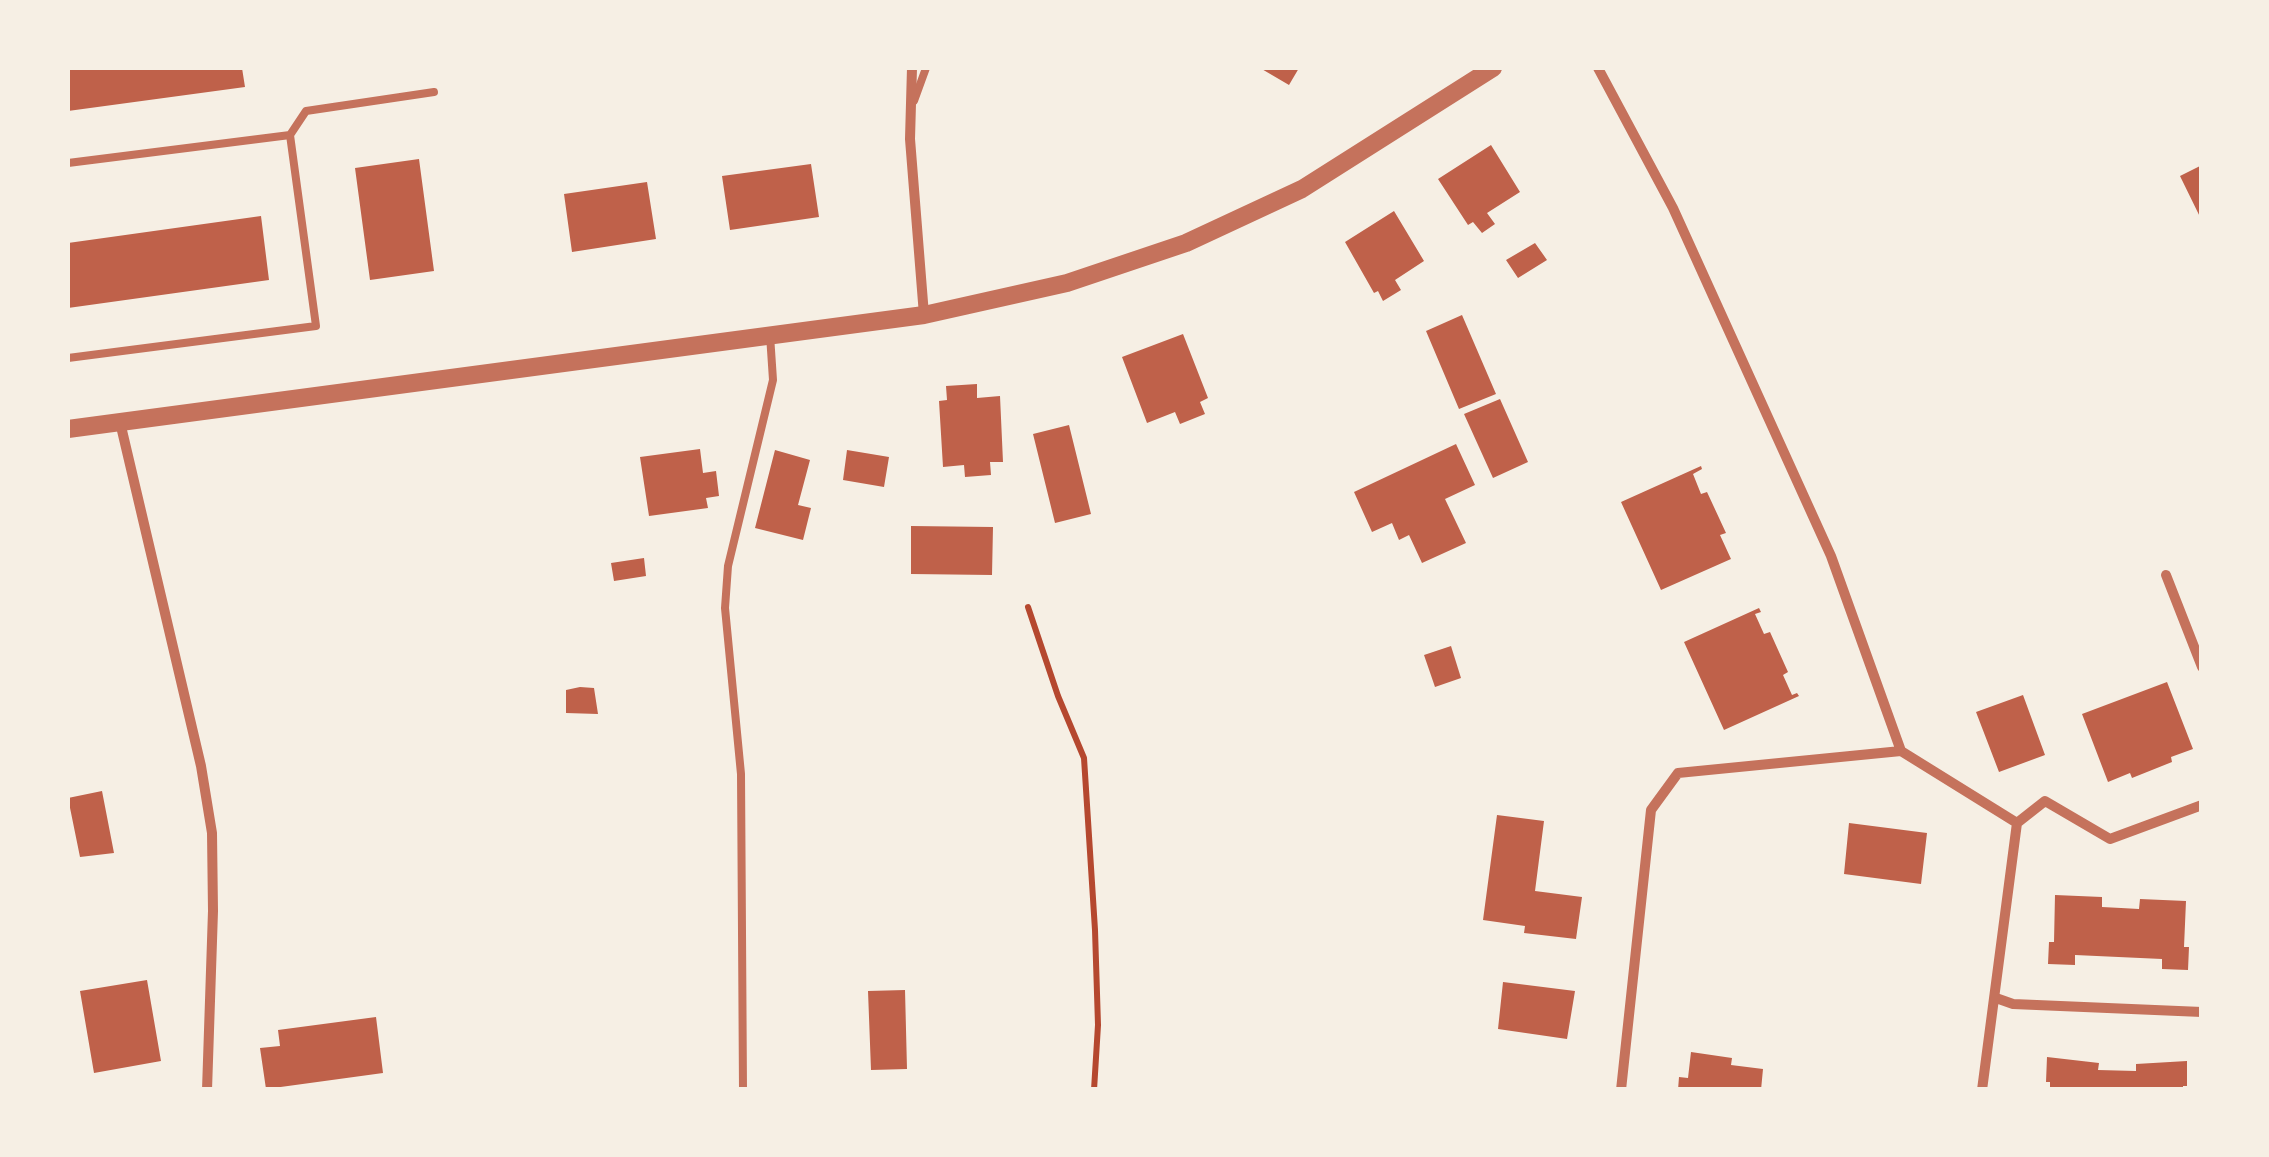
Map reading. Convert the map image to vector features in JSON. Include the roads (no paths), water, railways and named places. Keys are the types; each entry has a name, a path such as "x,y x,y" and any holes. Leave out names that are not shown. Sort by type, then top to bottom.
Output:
{"street":[{"path":"912,68 910,139 924,314"},
{"path":"68,429 924,314 1067,283 1186,243 1302,190 1493,68"},
{"path":"1598,68 1673,208 1831,556 1901,751"},
{"path":"120,422 201,766 212,833 214,911 207,1090"},
{"path":"2166,576 2202,667"},
{"path":"1621,1090 1651,810 1678,774 1901,751 2017,823"},
{"path":"1982,1090 2017,823 2045,801 2110,839 2202,806"},
{"path":"1996,998 2013,1004 2202,1012"}],"lane":[{"path":"911,107 926,68"},
{"path":"68,358 316,326 290,135 306,111 434,92"},
{"path":"68,164 290,135"},
{"path":"743,1090 741,774 725,608 728,566 773,380 770,336"}]}
